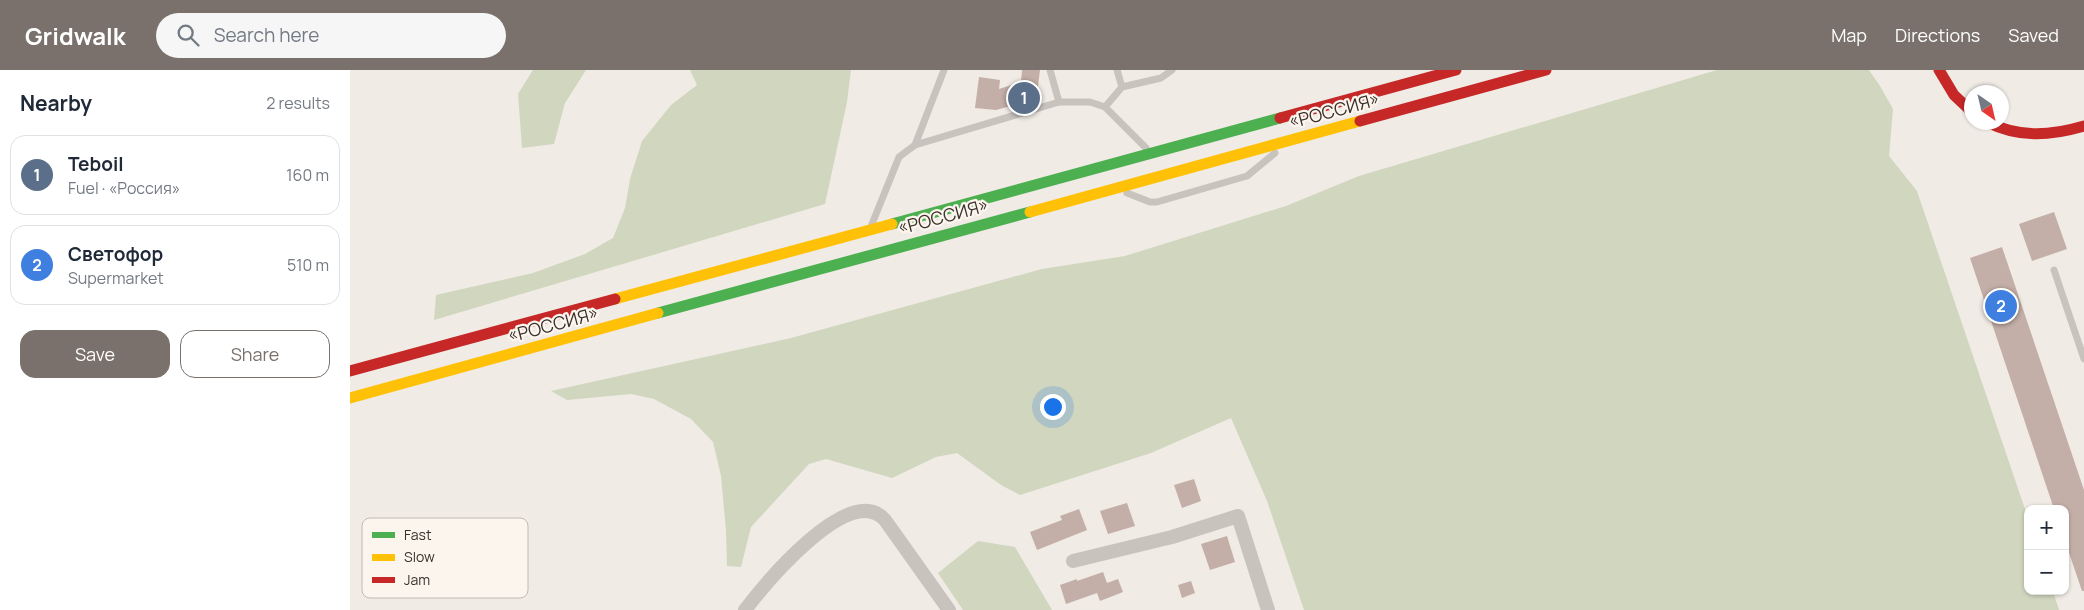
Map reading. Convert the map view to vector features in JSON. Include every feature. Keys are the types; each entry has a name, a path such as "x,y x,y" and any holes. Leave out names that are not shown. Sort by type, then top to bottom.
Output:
{"main road":[{"name":"«РОССИЯ»","path":"354,369 869,231 1456,70"},
{"name":"«РОССИЯ»","path":"350,398 1546,70"},
{"path":"1939,70 1954,94 1964,104"},
{"path":"2009,130 2021,134 2036,135 2084,126"}],"street":[{"path":"745,610 791,556 832,524 861,512 880,515 885,520 948,610"},
{"path":"1073,561 1172,537 1238,516 1268,610"}],"lane":[{"path":"915,144 944,70"},
{"path":"1050,70 1060,102"},
{"path":"1117,70 1122,87"},
{"path":"1105,107 1122,87 1161,78 1172,70"},
{"path":"869,231 899,157 915,144 1060,102 1090,102 1105,107 1151,154"},
{"path":"1113,188 1150,202 1157,202 1247,176 1290,140"},
{"path":"2054,270 2084,359"}],"green space":[{"path":"533,70 586,70 565,103 554,144 522,148 518,94"},
{"path":"690,70 851,70 847,102 825,204 434,320 436,295 533,273 585,254 613,238 625,208 630,179 642,141 671,105 697,85"},
{"path":"1717,70 1869,70 1893,109 1889,156 1917,191 2024,506 2024,595 2054,595 2059,610 1304,610 1267,501 1231,418 1151,453 1020,495 1001,485 957,453 936,457 892,478 826,459 809,464 751,527 741,567 727,566 721,476 713,442 691,419 654,399 631,394 567,400 551,391 791,338 1042,269 1125,256 1286,206 1359,176"},
{"path":"978,541 1015,547 1052,610 963,610 938,573"}],"building":[{"path":"1022,70 1040,70 1036,103 1017,109 1018,104 996,110 975,108 979,77 1000,80 999,89 1021,82"},
{"path":"2054,212 2067,249 2032,261 2019,224"},
{"path":"2002,247 2084,490 2084,591 2082,591 2069,553 2069,505 2053,505 1970,258"},
{"path":"1194,479 1201,501 1182,508 1174,485"},
{"path":"1127,503 1135,526 1108,534 1100,511"},
{"path":"1079,509 1087,530 1037,550 1030,532 1062,520 1060,516"},
{"path":"1227,536 1235,562 1210,570 1201,544"},
{"path":"1103,572 1107,583 1118,579 1123,592 1100,601 1097,593 1066,604 1060,585"},
{"path":"1191,581 1195,593 1182,598 1178,585"}],"traffic: fast":[{"path":"892,224 1280,118"},
{"path":"658,313 1030,212"}],"traffic: slow":[{"path":"1030,212 1360,121"},
{"path":"615,299 892,224"},
{"path":"350,398 658,313"}],"traffic: jam":[{"path":"1280,118 1456,70"},
{"path":"1360,121 1546,70"},
{"path":"1939,70 1954,95 1964,104"},
{"path":"2008,130 2035,134 2059,132 2084,126"},
{"path":"350,371 615,299"}],"place":[{"name":"Teboil","path":"1024,98"},
{"name":"Светофор","path":"2001,306"}]}
